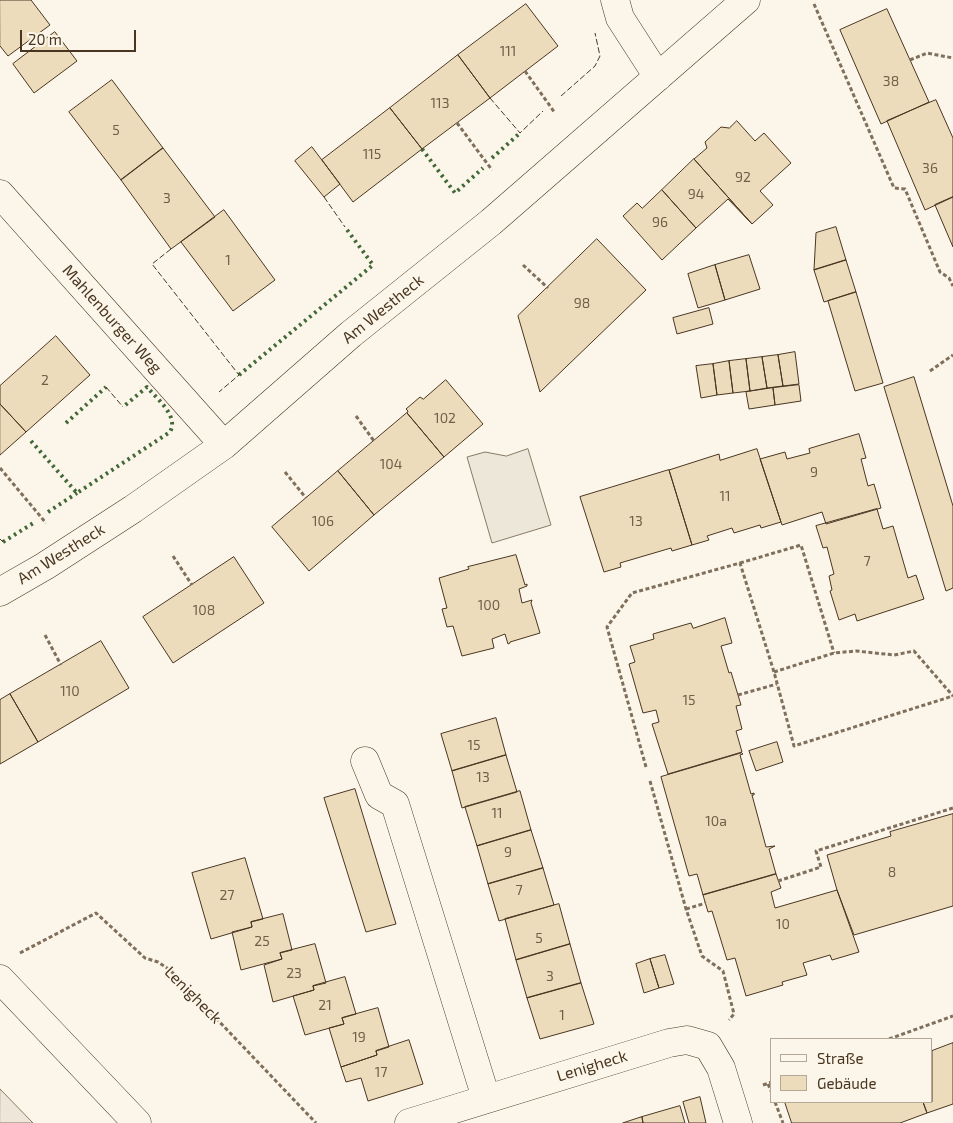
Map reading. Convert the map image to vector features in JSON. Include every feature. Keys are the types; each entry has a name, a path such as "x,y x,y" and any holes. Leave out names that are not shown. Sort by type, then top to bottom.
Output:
{"street":[{"path":"614,0 620,18 658,77"},
{"name":"Am Westheck","path":"0,592 45,566 109,524 224,445 351,334 498,216 746,0"},
{"name":"Mahlenburger Weg","path":"0,194 224,445"},
{"path":"365,761 379,795 395,804 486,1098"},
{"path":"0,978 137,1123"},
{"name":"Lenigheck","path":"409,1123 669,1043 687,1040 708,1046"},
{"path":"708,1046 721,1068 738,1123"}],"path":[{"path":"814,4 894,188 905,189 940,272 949,278 953,286"},
{"path":"910,60 927,54 953,58"},
{"path":"525,71 555,113"},
{"path":"457,122 492,170"},
{"path":"523,264 548,288"},
{"path":"930,371 953,355"},
{"path":"356,416 374,441"},
{"path":"0,468 48,526"},
{"path":"285,472 306,498"},
{"path":"646,767 607,626 632,593 801,545 834,652"},
{"path":"173,556 192,585"},
{"path":"740,563 774,672 794,746 953,696 914,651 894,654 834,652 774,672"},
{"path":"45,635 61,665"},
{"path":"738,695 777,684"},
{"path":"650,781 686,909 702,956 722,972 734,1014 708,1046"},
{"path":"778,881 821,867 816,851 953,808"},
{"path":"686,909 706,902"},
{"name":"Lenigheck","path":"17,955 96,913 145,958 158,962 170,970 316,1123"},
{"path":"893,1038 953,1016"},
{"path":"768,1084 770,1088"},
{"path":"775,1103 783,1123"}],"shaded area":[{"path":"528,449 551,525 492,543 467,457 485,452 506,456"},
{"path":"0,1089 33,1123 0,1123"}],"building":[{"path":"0,0 31,0 50,25 8,56 0,46"},
{"path":"526,4 558,46 490,98 458,55"},
{"path":"887,9 929,102 881,124 840,30"},
{"path":"55,32 77,61 34,93 13,64"},
{"path":"458,55 490,98 422,149 390,108"},
{"path":"112,80 163,148 121,180 69,112"},
{"path":"936,100 953,138 953,197 925,210 887,121"},
{"path":"390,108 422,149 353,202 322,160"},
{"path":"737,121 755,141 764,133 791,163 760,191 773,205 752,224 694,159 707,148 705,142 721,127 729,128"},
{"path":"312,147 340,184 324,197 295,161"},
{"path":"163,148 215,217 171,249 121,180"},
{"path":"694,159 752,224 728,199 696,228 662,190"},
{"path":"662,190 696,228 662,260 623,216 637,203 642,208"},
{"path":"953,197 953,247 935,205"},
{"path":"224,210 275,280 233,311 181,242"},
{"path":"836,227 846,260 814,270 816,233"},
{"path":"597,239 646,290 540,392 518,316"},
{"path":"749,255 760,289 725,300 715,265"},
{"path":"846,260 856,292 824,302 814,270"},
{"path":"715,265 725,300 698,308 688,274"},
{"path":"856,292 883,383 855,391 828,301"},
{"path":"709,308 713,324 677,334 673,318"},
{"path":"56,336 90,375 26,432 0,404 0,386"},
{"path":"795,352 799,384 783,386 778,355"},
{"path":"778,355 783,386 767,388 762,357"},
{"path":"762,357 767,388 750,391 746,359"},
{"path":"746,359 750,391 733,393 729,361"},
{"path":"729,361 733,393 717,395 713,364"},
{"path":"713,364 717,395 701,398 696,366"},
{"path":"914,377 953,506 953,588 946,591 884,387"},
{"path":"446,380 483,424 444,457 407,413 406,409 420,397 423,399"},
{"path":"799,385 801,401 775,405 773,388"},
{"path":"773,388 775,405 749,409 746,392"},
{"path":"0,404 26,432 0,455"},
{"path":"407,413 444,457 374,515 338,471"},
{"path":"859,434 866,458 861,459 868,486 874,484 881,508 826,524 822,512 782,525 760,459 785,452 787,459 810,453 809,449"},
{"path":"757,449 781,522 761,528 760,525 734,533 732,528 707,536 709,540 692,545 669,470 719,454 720,460"},
{"path":"669,470 692,545 672,551 671,548 620,563 621,567 604,572 580,497"},
{"path":"338,471 374,515 309,571 272,527"},
{"path":"877,509 883,529 893,526 908,578 916,575 924,599 857,621 855,614 839,620 830,591 832,590 829,576 834,574 827,547 823,548 816,526"},
{"path":"516,555 525,585 527,584 527,586 519,589 522,603 532,600 531,603 540,633 508,644 505,634 492,639 494,648 462,656 453,626 447,627 442,609 447,608 439,578 469,569 468,567"},
{"path":"234,557 264,603 173,663 143,617"},
{"path":"725,618 732,643 721,646 741,705 736,706 742,729 736,731 742,752 668,774 652,724 659,722 656,710 643,713 629,664 635,662 630,646 654,639 653,634 691,623 693,628"},
{"path":"101,641 129,688 38,742 10,694"},
{"path":"10,694 38,742 0,764 0,700"},
{"path":"496,718 506,755 452,771 441,734"},
{"path":"777,742 783,762 756,771 749,751"},
{"path":"742,753 740,755 751,794 754,793 752,795 766,847 775,846 769,849 776,874 703,895 697,874 689,876 661,777"},
{"path":"506,755 517,792 462,808 452,771"},
{"path":"355,789 396,924 366,932 324,798"},
{"path":"520,791 531,830 477,846 465,807"},
{"path":"953,814 953,906 854,935 837,890 827,855 891,836 890,832"},
{"path":"531,830 543,868 488,884 477,846"},
{"path":"245,858 263,919 251,922 252,927 211,939 192,873"},
{"path":"543,868 554,905 499,921 488,884"},
{"path":"776,874 781,888 771,892 775,908 837,890 859,952 832,960 830,955 803,963 807,975 782,982 783,985 746,996 735,958 727,960 712,911 708,912 703,895"},
{"path":"559,904 570,944 516,960 505,919"},
{"path":"283,914 292,950 280,953 282,959 241,970 232,932 252,927 251,922"},
{"path":"315,944 326,983 313,986 314,990 273,1002 264,965 282,959 280,953"},
{"path":"570,944 581,983 527,998 516,960"},
{"path":"665,955 674,984 659,988 650,959"},
{"path":"650,959 659,988 644,993 636,964"},
{"path":"345,977 356,1014 342,1018 344,1024 305,1035 293,996 314,990 313,986"},
{"path":"581,983 594,1024 540,1039 527,998"},
{"path":"378,1008 389,1047 376,1051 377,1055 341,1067 329,1028 344,1024 342,1018"},
{"path":"409,1040 423,1084 368,1101 361,1078 346,1082 341,1067 377,1055 376,1051"},
{"path":"953,1043 953,1104 927,1113 923,1103 933,1103 933,1051"},
{"path":"700,1097 706,1123 689,1123 683,1102"},
{"path":"785,1103 923,1103 927,1113 900,1123 792,1123"},
{"path":"680,1106 685,1123 643,1123 642,1117"},
{"path":"642,1117 643,1123 623,1123"}],"hedge":[{"path":"492,158 520,133"},
{"path":"422,149 455,193 483,168"},
{"path":"239,375 373,265 345,227"},
{"path":"66,423 106,387"},
{"path":"31,441 77,493 170,432 172,420 166,408 147,387 123,407"},
{"path":"48,512 77,493"},
{"path":"3,542 35,522"}],"fence":[{"path":"561,96 595,66 600,56 595,33"},
{"path":"490,98 520,133 543,111"},
{"path":"324,197 345,227"},
{"path":"171,249 152,264 239,375 219,392"},
{"path":"106,387 123,407"},
{"path":"0,539 3,542"}]}
